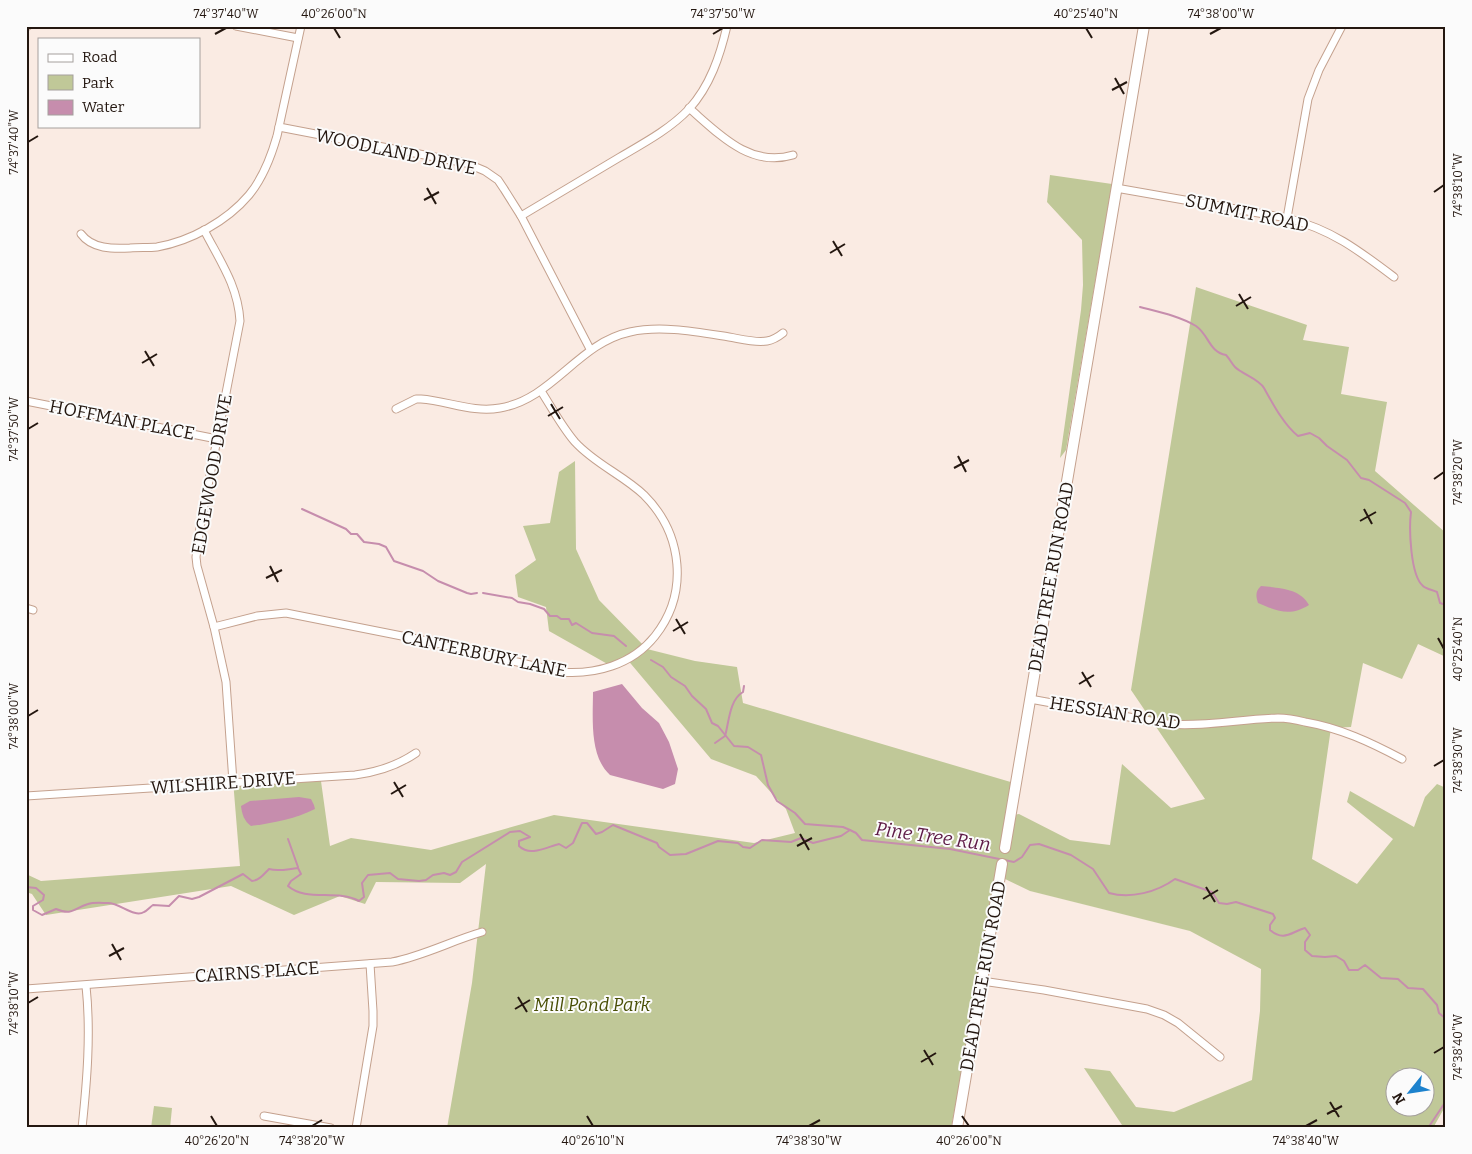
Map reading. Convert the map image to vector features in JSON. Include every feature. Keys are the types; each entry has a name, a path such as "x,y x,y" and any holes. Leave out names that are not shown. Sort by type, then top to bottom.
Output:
{"street":[{"path":"236,26 298,38"},
{"path":"81,234 90,243 118,248 157,247 177,242 204,230 225,216 248,195 265,169 272,154 301,26"},
{"path":"521,216 652,138 680,118 714,71 727,26"},
{"name":"DEAD TREE RUN ROAD","path":"957,1128 1144,26"},
{"path":"1287,218 1308,99 1318,70 1342,26"},
{"path":"689,108 729,142 743,151 770,158 786,157 793,154"},
{"name":"WOODLAND DRIVE","path":"279,127 466,163 485,171 498,180 521,216 590,349"},
{"name":"SUMMIT ROAD","path":"1116,188 1287,218 1310,224 1354,247 1394,277"},
{"name":"EDGEWOOD DRIVE","path":"204,230 230,278 239,304 240,320 200,527 196,557 226,682 233,782"},
{"path":"396,409 416,399 477,409 500,408 522,402 541,391 590,349 629,332 642,330 702,333 762,342 774,340 783,333"},
{"name":"CANTERBURY LANE","path":"214,627 257,616 286,612 427,641 560,672 598,671 630,658 643,648 660,630 676,596 678,573 672,538 664,522 643,495 590,456 575,441 541,391"},
{"name":"HOFFMAN PLACE","path":"26,401 217,439"},
{"name":"HESSIAN ROAD","path":"1030,699 1186,726 1280,718 1296,720 1327,726 1364,739 1402,759"},
{"name":"WILSHIRE DRIVE","path":"26,796 355,775 375,772 401,763 416,753"},
{"name":"CAIRNS PLACE","path":"26,989 392,962 413,958 482,932"},
{"path":"356,1128 373,1026 370,964"},
{"path":"982,981 1147,1009 1164,1015 1178,1023 1220,1057"},
{"path":"82,1128 89,1028 86,986"},
{"path":"264,1116 332,1128"}],"green space":[{"path":"1050,175 1112,184 1066,450 1060,458 1081,310 1083,285 1082,240 1047,202"},
{"name":"Mill Pond Park","path":"1196,287 1307,325 1303,340 1349,347 1341,394 1387,402 1375,471 1446,533 1446,657 1418,644 1402,679 1363,663 1351,727 1331,728 1312,859 1357,884 1393,839 1347,802 1350,791 1414,827 1425,797 1437,784 1446,788 1446,1105 1433,1128 1124,1128 1084,1068 1110,1071 1136,1107 1174,1112 1252,1080 1260,1011 1261,969 1190,931 1030,891 1003,878 988,937 951,1128 447,1128 472,983 486,864 460,883 376,882 365,904 340,896 294,915 231,886 46,915 32,894 26,892 26,874 41,881 240,866 233,780 320,774 330,846 351,838 431,850 554,815 754,843 795,833 786,809 756,776 711,759 626,658 611,666 549,631 546,607 518,597 515,575 536,560 523,526 550,523 559,472 575,461 576,549 599,600 647,649 695,661 737,667 743,703 1014,783 1009,816 1019,814 1070,840 1110,845 1122,764 1171,808 1205,799 1131,690"},
{"path":"154,1106 172,1108 170,1128 151,1128"}],"water":[{"path":"1261,586 1282,588 1295,592 1305,599 1309,605 1290,612 1265,606 1258,603 1257,599 1257,592"},
{"path":"622,684 642,708 659,723 669,742 678,769 675,784 663,789 610,775 598,758 593,724 593,692"},
{"path":"299,797 311,799 315,809 284,820 251,826 243,815 241,806 250,801"}],"waterway":[{"path":"1140,307 1176,317 1196,326 1204,334 1212,347 1226,355 1235,367 1262,385 1283,420 1298,436 1310,433 1319,438 1347,460 1361,478 1369,480 1405,503 1411,512 1411,550 1415,572 1424,587 1437,592 1440,603 1446,605"},
{"path":"302,509 346,529 351,534 357,534 364,542 386,547 394,561 423,571 438,581 467,593 477,593"},
{"path":"483,593 512,598 518,602 544,609 550,616 569,619 572,625 576,623 592,633 614,636 626,646"},
{"path":"651,660 663,667 671,677 685,686 692,696 706,709 712,723 718,726 734,746 748,747 761,755 768,785 777,801 795,813 805,824 843,827 850,830"},
{"path":"715,743 725,736 732,706 743,692 744,686"},
{"name":"Pine Tree Run","path":"26,887 36,888 44,895 43,900 33,906 33,910 42,915 56,909 70,912 93,903 113,904 131,912 140,913 153,905 169,906 179,896 192,899 199,897 243,874 252,881 260,878 269,869 298,868 301,874 291,881 288,886 295,891 313,895 341,896 359,901 364,897 362,883 368,875 390,873 398,879 419,881 426,880 433,875 444,873 450,875 456,872 462,862 510,832 520,831 530,837 519,841 519,846 528,851 559,844 566,848 573,843 582,823 587,823 596,834 613,825 657,843 659,847 670,855 686,854 718,841 738,843 743,847 750,848 762,840 791,842 801,838 813,843 841,836 850,830 856,833 862,840 950,849 1014,862 1022,857 1030,845 1039,844 1071,855 1093,869 1109,893 1135,895 1160,888 1175,879 1212,892 1219,903 1236,902 1273,914 1275,918 1270,925 1270,930 1275,934 1284,936 1305,928 1310,935 1305,942 1305,950 1312,956 1336,956 1344,961 1349,970 1358,970 1365,965 1381,978 1398,979 1408,988 1423,989 1437,1005 1439,1013 1446,1019"},
{"path":"288,839 298,867"},
{"path":"1428,1128 1446,1101"}]}
